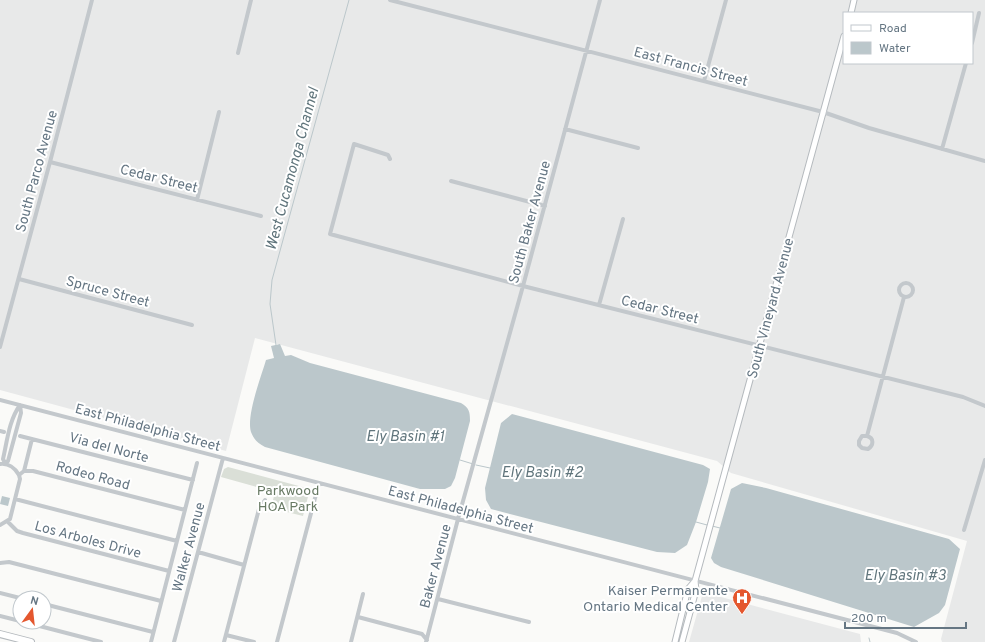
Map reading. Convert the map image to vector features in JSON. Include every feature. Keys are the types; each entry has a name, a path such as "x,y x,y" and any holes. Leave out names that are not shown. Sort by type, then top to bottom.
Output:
{"highway":[{"path":"0,634 31,642"}],"main road":[{"path":"851,12 854,0"},
{"name":"South Vineyard Avenue","path":"682,642 696,590 695,581 843,40"},
{"name":"South Vineyard Avenue","path":"674,642 688,589 695,581"}],"street":[{"name":"South Parco Avenue","path":"0,347 92,0"},
{"path":"238,54 251,0"},
{"name":"East Francis Street","path":"390,0 823,112 869,128 985,162"},
{"name":"South Baker Avenue","path":"477,450 545,206 600,0"},
{"path":"704,81 726,0"},
{"path":"973,39 979,13"},
{"path":"942,149 966,64"},
{"path":"198,200 219,112"},
{"path":"565,129 638,148"},
{"name":"Cedar Street","path":"390,159 388,155 354,144 330,234 523,286 963,397 985,406"},
{"name":"Cedar Street","path":"50,162 261,216"},
{"path":"451,181 545,206"},
{"path":"599,305 623,219"},
{"name":"Spruce Street","path":"19,279 192,325"},
{"path":"868,436 904,297"},
{"name":"East Philadelphia Street","path":"0,400 897,633 916,642"},
{"path":"0,525 10,519 20,479 15,469 2,463 16,411 20,405"},
{"name":"Via del Norte","path":"20,436 193,480"},
{"path":"19,475 24,471 32,439"},
{"name":"Baker Avenue","path":"427,641 477,450"},
{"name":"Walker Avenue","path":"174,642 223,458"},
{"path":"964,530 985,460"},
{"name":"Walker Avenue","path":"151,642 197,463"},
{"name":"Rodeo Road","path":"24,471 33,471 185,510"},
{"path":"277,642 319,483"},
{"path":"15,499 177,541"},
{"path":"224,642 259,509 265,500"},
{"name":"Los Arboles Drive","path":"7,521 16,530 23,533 169,572"},
{"path":"198,552 244,565"},
{"path":"0,563 9,562 161,601"},
{"path":"0,594 12,596"},
{"path":"351,642 364,594"},
{"path":"438,599 529,622"},
{"path":"52,606 153,632"},
{"path":"0,616 12,619"},
{"path":"358,617 422,634 427,641"},
{"path":"52,629 101,642"},
{"path":"226,635 254,642"}],"shaded area":[{"path":"0,0 985,0 985,642 942,642 941,639 967,541 731,473 717,461 255,338 226,451 0,390"},
{"name":"Kaiser Permanente Ontario Medical Center","path":"706,593 860,634 861,642 689,642 702,596"}],"green space":[{"name":"Parkwood HOA Park","path":"228,467 310,489 303,516 271,508 275,492 221,477 224,469"}],"water":[{"name":"Ely Basin #1","path":"280,344 285,356 291,355 310,363 461,403 466,407 469,412 470,421 455,478 451,486 445,489 420,489 265,447 258,443 251,432 250,425 252,407 266,360 274,358 271,346"},
{"name":"Ely Basin #2","path":"512,414 703,465 710,469 708,482 696,522 687,545 675,553 657,552 491,509 486,500 485,488 501,423"},
{"name":"Ely Basin #3","path":"742,483 766,488 949,539 960,549 945,605 939,613 914,627 721,567 714,563 711,558 731,489"},
{"path":"2,496 10,498 8,506 0,504"}],"waterway":[{"name":"West Cucamonga Channel","path":"276,345 270,304 272,280 349,0"},
{"path":"460,460 473,464"},
{"path":"476,465 490,468"},
{"path":"696,522 707,525"},
{"path":"712,526 720,528"},
{"path":"869,638 870,642"}],"place":[{"name":"Kaiser Permanente Ontario Medical Center","path":"742,615"}]}
